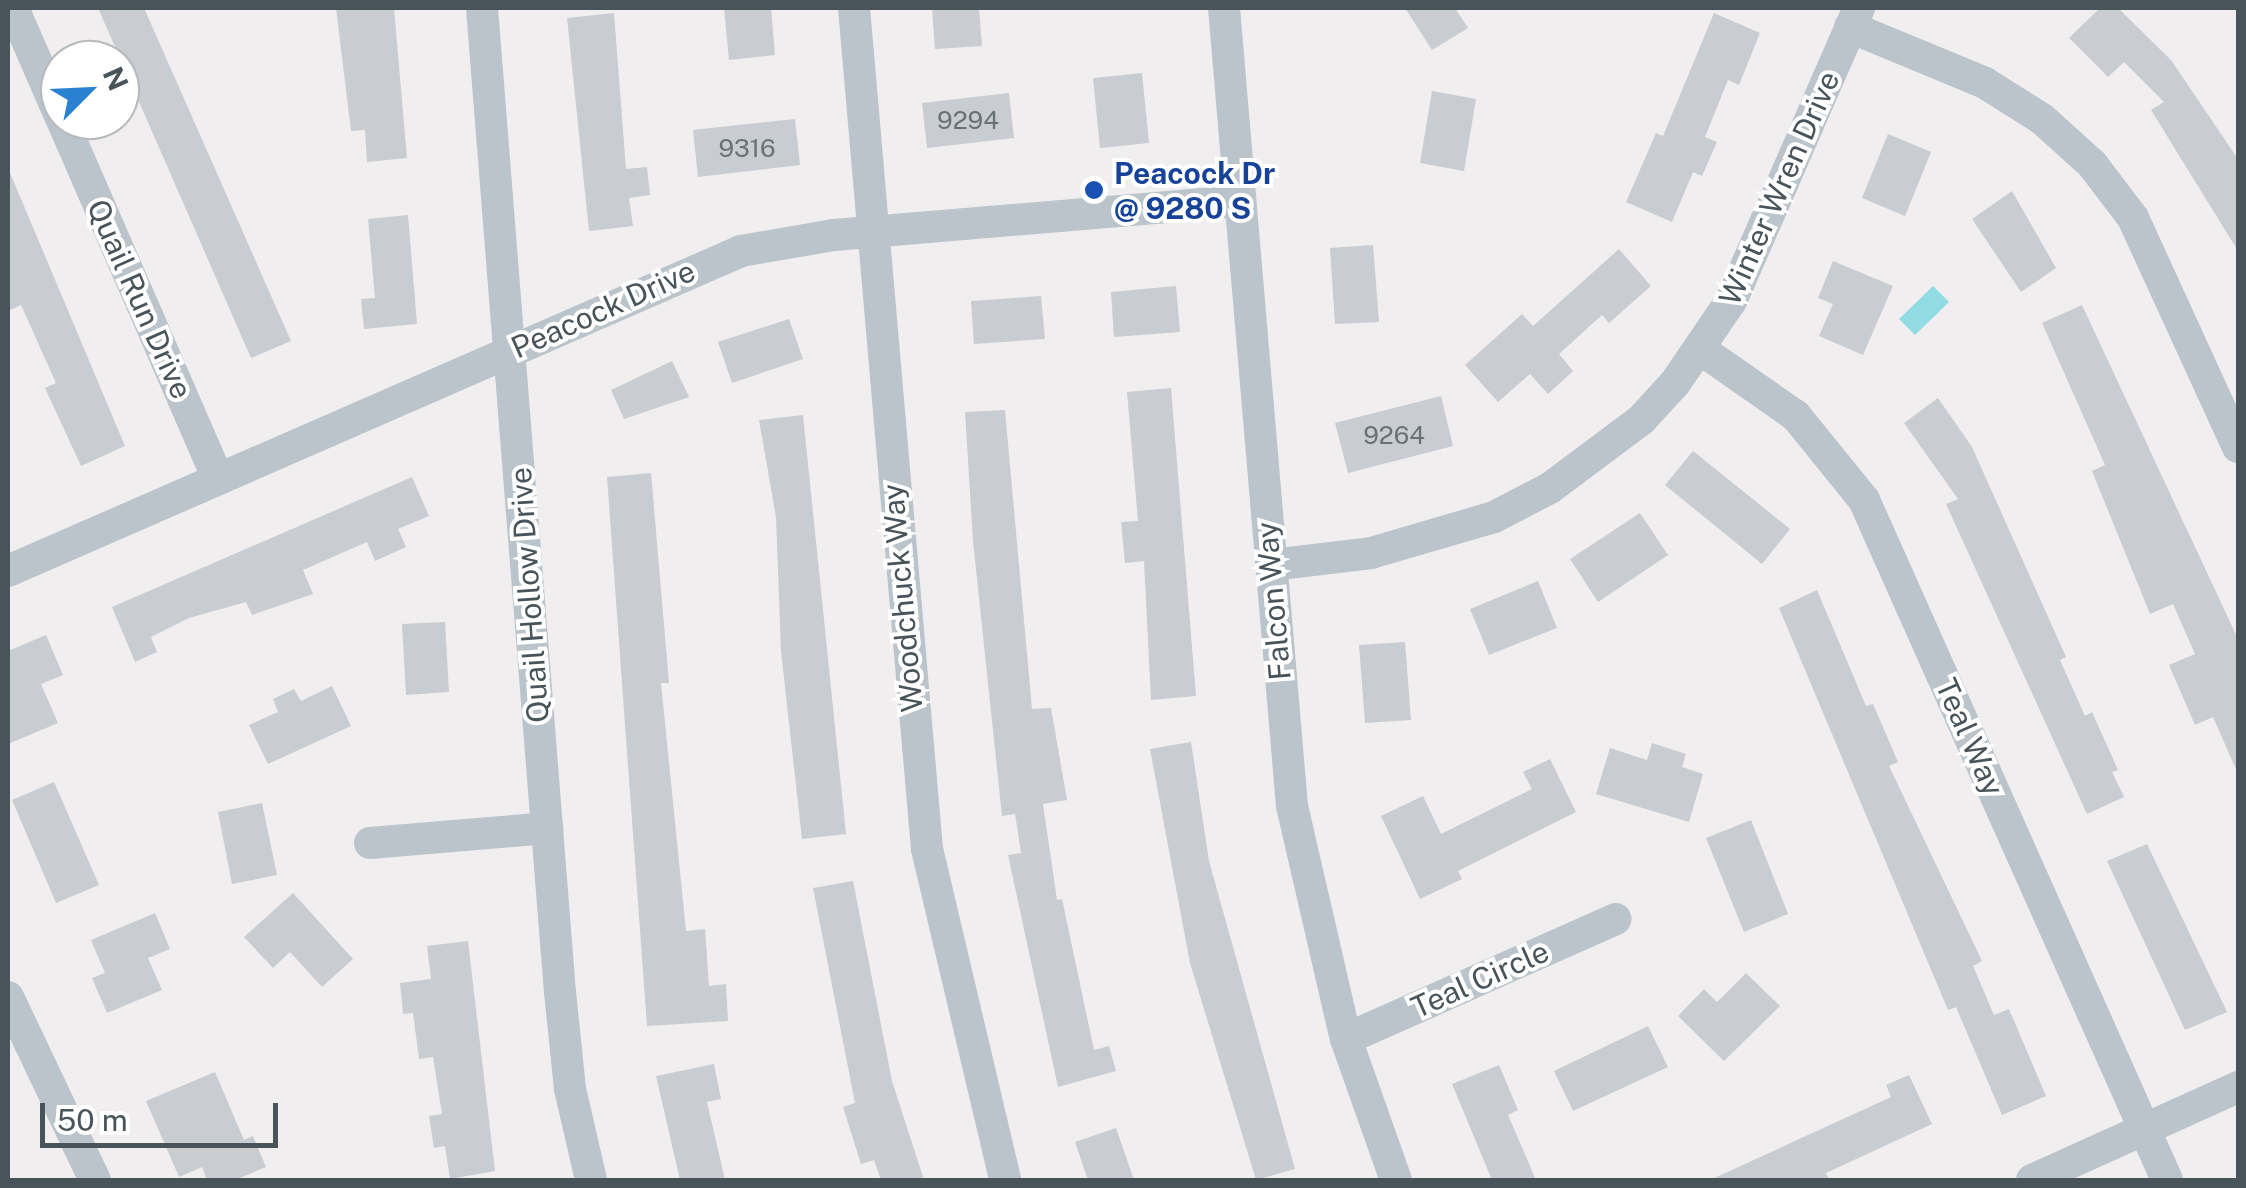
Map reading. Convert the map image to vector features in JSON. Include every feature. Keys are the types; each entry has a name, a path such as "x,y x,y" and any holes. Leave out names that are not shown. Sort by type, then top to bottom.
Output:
{"street":[{"name":"Quail Run Drive","path":"12,8 40,71"},
{"name":"Quail Hollow Drive","path":"482,8 570,1089 591,1180"},
{"name":"Woodchuck Way","path":"854,8 927,849 1004,1180"},
{"name":"Falcon Way","path":"1224,8 1292,806 1346,1039 1396,1180"},
{"name":"Winter Wren Drive","path":"1271,565 1386,550 1494,517 1599,455 1641,420 1700,349 1757,250 1855,17"},
{"path":"1855,17 1985,84 2042,119 2092,164 2149,249 2238,447"},
{"name":"Quail Run Drive","path":"71,140 218,478"},
{"name":"Peacock Drive","path":"8,571 741,251 788,239 1240,201"},
{"name":"Teal Way","path":"1700,349 1796,416 1864,500 2168,1180"},
{"path":"370,843 547,828"},
{"name":"Teal Circle","path":"1346,1039 1614,919"},
{"path":"8,997 95,1180"},
{"path":"2032,1180 2238,1088"}],"water":[{"path":"1933,286 1949,302 1915,335 1899,319"}],"building":[{"path":"98,8 144,8 291,341 251,358 140,104 140,40 112,40"},
{"path":"336,8 394,8 407,158 367,162 365,130 351,131"},
{"path":"724,8 771,8 775,55 729,60"},
{"path":"932,8 979,8 982,46 935,49"},
{"path":"1405,8 1455,8 1468,28 1432,50"},
{"path":"2100,8 2118,8 2171,60 2238,159 2238,251 2151,110 2164,102 2124,62 2108,77 2069,38"},
{"path":"614,13 626,169 647,167 650,195 629,198 633,226 589,231 567,18"},
{"path":"1714,13 1760,33 1739,85 1728,80 1705,137 1717,142 1702,176 1693,172 1672,222 1626,202 1656,133 1663,136"},
{"path":"1142,73 1149,143 1100,148 1093,78"},
{"path":"1432,91 1476,99 1464,171 1420,163"},
{"path":"1009,93 1014,138 927,148 922,103"},
{"path":"795,119 800,165 698,177 693,130"},
{"path":"1888,134 1931,152 1905,216 1862,198"},
{"path":"8,168 125,446 81,466 45,388 56,383 21,305 8,311"},
{"path":"2012,191 2056,268 2021,292 1972,219"},
{"path":"408,215 417,324 364,329 361,299 375,298 368,219"},
{"path":"1373,245 1379,322 1335,324 1330,248"},
{"path":"1619,249 1651,286 1609,323 1602,315 1559,354 1573,371 1548,394 1530,374 1498,402 1465,365 1522,314 1533,326"},
{"path":"1833,261 1893,286 1863,355 1819,336 1833,304 1818,298"},
{"path":"1176,286 1180,332 1114,337 1111,292"},
{"path":"1041,296 1045,339 974,344 971,301"},
{"path":"2082,305 2238,639 2238,774 2213,717 2195,725 2169,665 2195,654 2173,604 2150,614 2092,471 2105,465 2042,323"},
{"path":"789,319 803,359 732,383 718,342"},
{"path":"672,361 689,397 624,419 611,390"},
{"path":"1171,388 1196,696 1151,700 1144,561 1125,563 1121,522 1138,521 1127,392"},
{"path":"1441,396 1453,446 1348,473 1335,423"},
{"path":"1938,398 1972,447 2066,657 2060,660 2085,716 2092,712 2118,770 2112,772 2124,797 2087,814 1946,504 1958,499 1904,423"},
{"path":"1005,410 1032,709 1051,708 1067,800 1043,804 1057,900 1062,899 1094,1050 1109,1046 1116,1071 1058,1087 1008,855 1021,853 1015,814 1002,816 973,541 965,412"},
{"path":"803,415 846,834 802,839 781,651 776,517 759,420"},
{"path":"1693,451 1790,529 1762,564 1665,485"},
{"path":"651,473 669,683 661,683 686,931 705,929 709,986 726,984 728,1021 647,1026 607,477"},
{"path":"412,477 429,516 398,529 406,547 375,561 367,542 303,570 313,594 252,615 246,602 189,618 151,637 157,652 135,662 112,607"},
{"path":"1640,513 1668,555 1598,602 1570,559"},
{"path":"1538,581 1557,628 1489,655 1470,609"},
{"path":"1817,590 1866,706 1873,704 1898,762 1889,766 1982,961 1973,966 1994,1015 2009,1009 2046,1096 2002,1115 1956,1007 1948,1010 1779,608"},
{"path":"445,622 449,692 406,695 402,624"},
{"path":"46,635 63,675 41,684 58,723 8,744 8,651"},
{"path":"1405,642 1411,720 1365,723 1359,645"},
{"path":"332,686 351,726 268,764 249,725 278,712 273,699 294,689 301,701"},
{"path":"1191,742 1209,861 1295,1169 1256,1180 1190,963 1150,749"},
{"path":"1652,743 1686,754 1682,767 1703,774 1689,822 1596,794 1610,748 1647,760"},
{"path":"1550,759 1576,812 1458,871 1462,879 1420,899 1381,816 1423,796 1441,834 1532,789 1523,772"},
{"path":"54,782 99,885 56,903 12,800"},
{"path":"262,803 277,875 232,884 218,812"},
{"path":"1751,820 1788,914 1744,932 1706,838"},
{"path":"2147,844 2227,1012 2185,1030 2107,861"},
{"path":"853,881 892,1081 924,1180 881,1180 874,1160 861,1164 843,1107 855,1103 813,888"},
{"path":"293,893 353,959 322,987 290,952 273,968 244,937"},
{"path":"155,913 170,949 148,958 162,990 107,1013 92,978 105,973 91,940"},
{"path":"468,941 495,1171 450,1179 445,1146 434,1148 429,1116 442,1114 433,1057 419,1059 413,1013 403,1014 400,983 431,979 427,946"},
{"path":"1746,973 1780,1006 1724,1061 1678,1016 1704,989 1717,1002"},
{"path":"1648,1026 1668,1067 1573,1111 1554,1071"},
{"path":"714,1064 721,1099 707,1102 725,1180 680,1180 656,1076"},
{"path":"1499,1065 1518,1110 1508,1115 1536,1180 1492,1180 1452,1084"},
{"path":"215,1072 244,1140 253,1136 266,1167 235,1180 207,1180 202,1167 179,1177 146,1101"},
{"path":"1909,1075 1932,1124 1826,1173 1829,1180 1710,1180 1891,1097 1886,1085"},
{"path":"1116,1128 1134,1180 1088,1180 1075,1142"}],"place":[{"name":"Peacock Dr @ 9280 S","path":"1094,190"}]}
